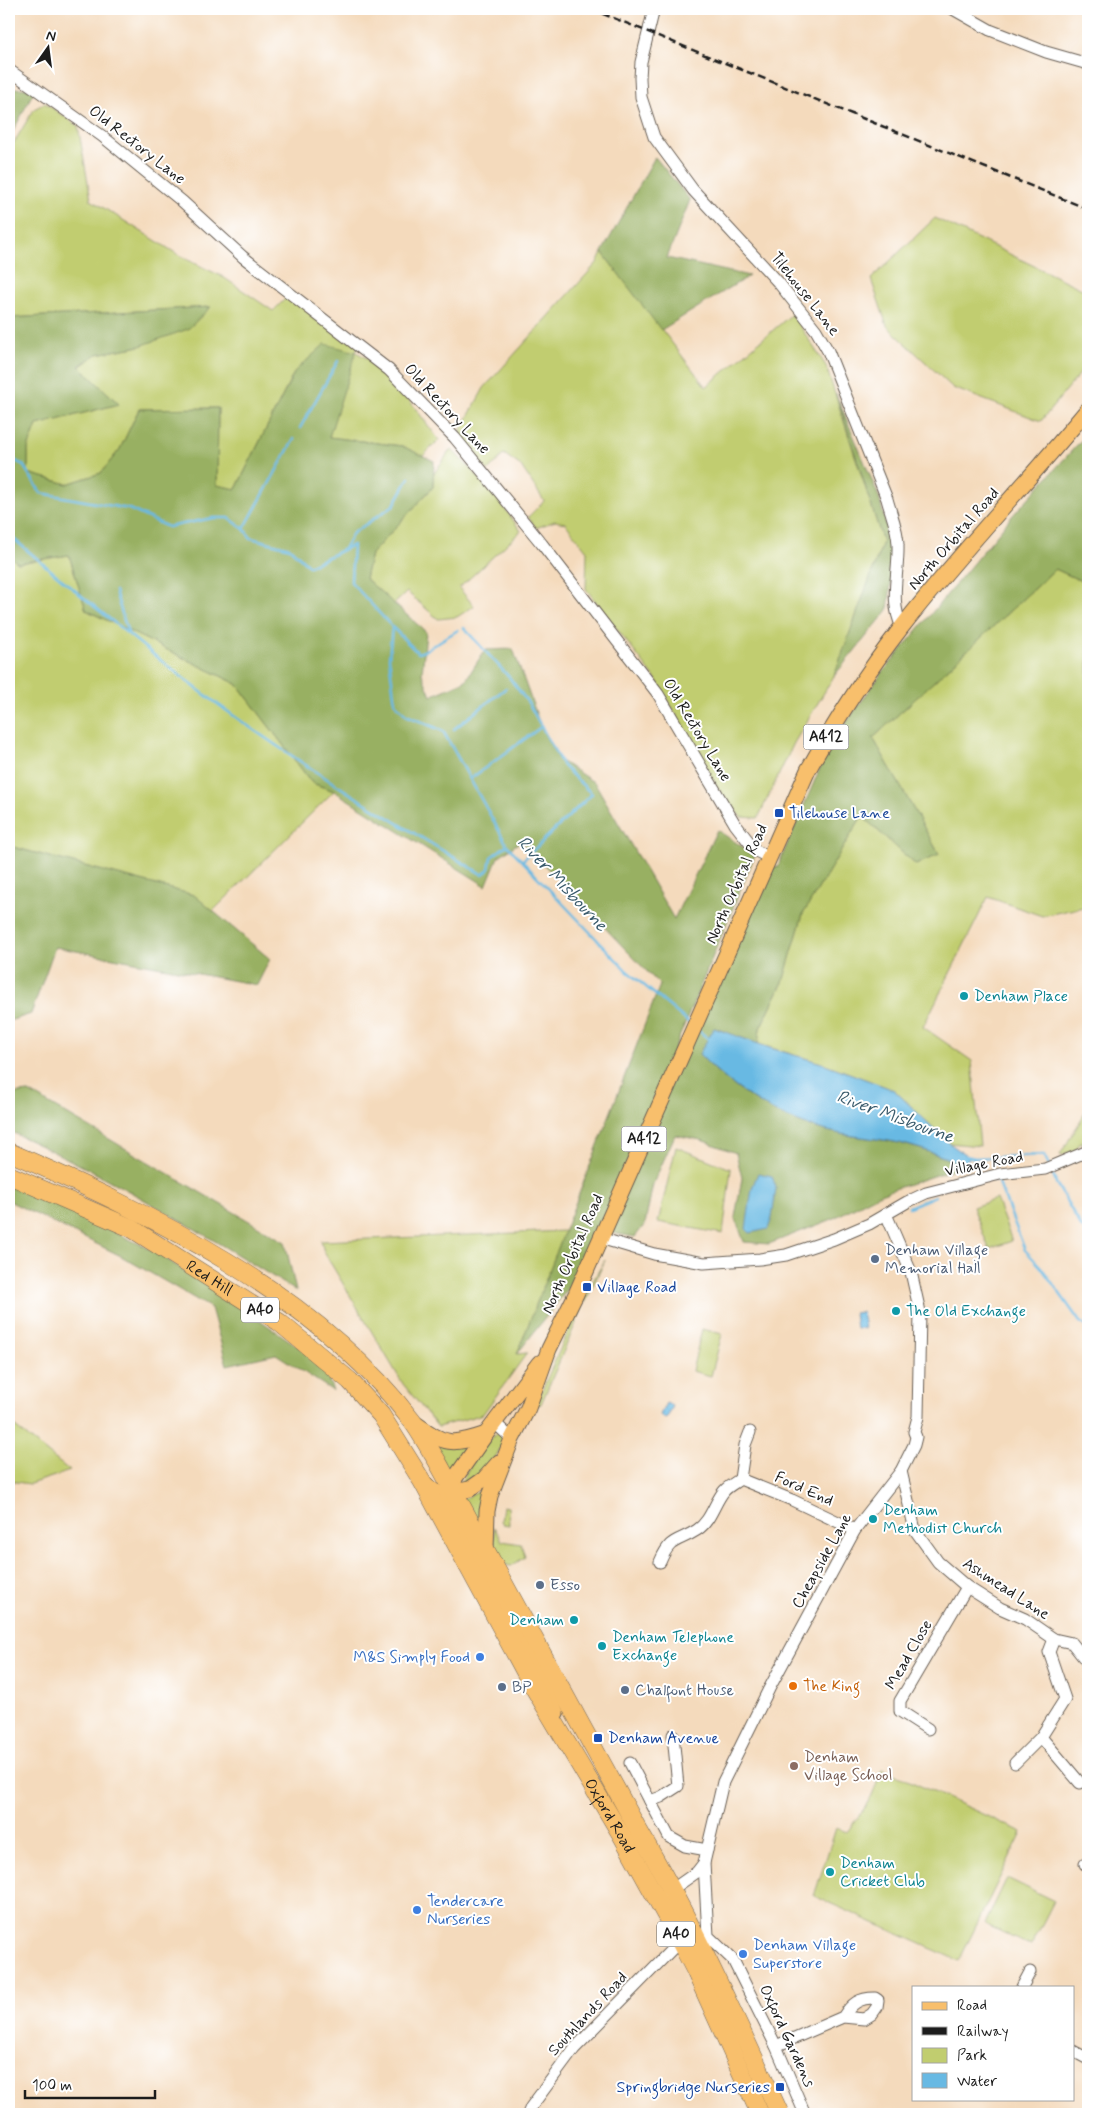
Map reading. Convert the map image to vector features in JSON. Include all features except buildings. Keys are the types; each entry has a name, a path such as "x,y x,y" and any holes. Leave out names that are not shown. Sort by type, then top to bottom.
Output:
{"highway":[{"name":"Red Hill","path":"9,1152 88,1186 152,1218 294,1306 343,1346 412,1421 453,1492"},
{"name":"Red Hill","path":"9,1175 130,1228 279,1322 356,1388 381,1415 422,1481 445,1523"},
{"name":"A40","path":"453,1492 486,1550"},
{"name":"Oxford Road","path":"445,1523 530,1681 626,1842 680,1941 760,2114"},
{"name":"Oxford Road","path":"486,1550 672,1888 699,1940 780,2114"}],"main road":[{"name":"North Orbital Road","path":"486,1550 491,1521 490,1496 510,1444 528,1408 549,1349 808,770 861,682 902,627 1088,409"},
{"name":"North Orbital Road","path":"549,1349 455,1478 449,1509 540,1676 577,1761"},
{"path":"412,1421 432,1435 459,1443 490,1428"},
{"path":"422,1481 434,1491 442,1494 475,1486 492,1471 510,1444"}],"street":[{"name":"Tilehouse Lane","path":"654,9 642,56 640,78 641,97 654,137 698,196 778,282 816,330 828,351 887,500 894,524 898,543 895,607 902,627"},
{"path":"953,9 990,30 1046,52 1088,64"},
{"name":"Old Rectory Lane","path":"9,70 102,136 183,202 243,258 389,370 429,411 455,438 542,544 658,694 735,824 756,851 768,857"},
{"name":"Village Road","path":"600,1238 654,1254 704,1263 733,1262 786,1254 834,1239 926,1193 990,1176 1050,1168 1088,1151"},
{"name":"Cheapside Lane","path":"704,1863 724,1782 773,1681 855,1530 901,1471 914,1445 916,1436 914,1432 918,1417 920,1312 911,1272 886,1214"},
{"path":"509,1404 528,1408"},
{"path":"490,1428 510,1444"},
{"path":"660,1562 666,1548 676,1539 698,1529 713,1512 724,1491 740,1479 744,1444 750,1432"},
{"name":"Ashmead Lane","path":"901,1471 915,1530 938,1562 967,1587 1000,1608 1025,1619 1054,1639 1072,1643 1088,1663"},
{"name":"Ford End","path":"740,1479 792,1500 855,1530"},
{"name":"Mead Close","path":"928,1729 900,1711 900,1701 967,1587"},
{"path":"1015,1763 1041,1737 1065,1699 1049,1652 1054,1639"},
{"path":"650,1801 662,1797 678,1786 673,1735"},
{"path":"1041,1737 1080,1783"},
{"path":"630,1763 669,1838 685,1846 707,1850"},
{"path":"680,1941 665,1896 672,1888 697,1872 704,1863"},
{"name":"Oxford Gardens","path":"704,1863 708,1936 733,1960 776,2046 805,2114"},
{"name":"Southlands Road","path":"528,2114 531,2107 574,2049 680,1941"},
{"path":"1023,1986 1030,1972"},
{"path":"776,2046 843,2017"},
{"path":"1074,2051 1088,2059"}],"green space":[{"path":"9,88 35,89 9,139"},
{"path":"45,103 78,126 91,200 182,257 223,277 273,311 287,297 361,339 356,352 386,369 439,440 423,456 402,446 328,437 355,352 295,371 236,489 217,486 218,408 139,409 120,449 101,473 67,484 28,473 28,448 37,425 119,404 79,367 97,354 140,346 210,307 9,318 9,151 34,109"},
{"path":"655,157 690,200 667,258 749,276 661,330 602,252"},
{"path":"935,218 1088,292 1088,364 1041,421 953,388 887,326 871,279"},
{"path":"602,252 706,387 792,314 826,366 883,542 834,676 794,743 758,818 741,817 720,792 657,681 586,589 587,551 565,523 555,521 536,528 528,517 544,501 521,466 504,454 488,471 458,435 484,388 597,263"},
{"path":"211,307 188,329 140,346 97,354 79,366 119,404 37,425 28,448 28,473 67,484 101,473 120,449 139,409 218,408 217,485 236,489 295,371 325,344 356,352 329,437 402,446 434,461 433,487 371,554 365,578 426,632 422,674 431,696 465,681 485,650 513,649 541,727 559,760 595,783 674,919 717,830 755,855 582,1271 517,1354 660,985 521,841 498,857 486,886 334,791 312,783 237,684 86,610 69,555 18,563 9,556 9,318"},
{"path":"836,394 879,497 894,557 888,610 834,676 883,542"},
{"path":"1088,433 1088,584 1055,569 873,738 939,854 916,865 862,816 803,914 783,982 760,1028 758,1044 715,1028 699,1054 727,1081 777,1113 795,1121 841,1134 907,1145 965,1165 880,1194 830,1220 769,1244 744,1242 735,1217 742,1178 736,1153 701,1140 675,1135 653,1184 645,1224 635,1237 612,1233 600,1248 766,862 777,868 830,745 882,673 1013,515"},
{"path":"451,449 492,491 521,531 459,588 474,606 457,617 438,619 407,592 394,604 365,578 371,554 433,487 433,475"},
{"path":"69,555 86,610 237,684 312,783 334,791 213,911 193,895 9,846 9,556 18,563"},
{"path":"1055,569 1088,584 1088,906 1042,916 988,897 923,1027 972,1061 980,1146 949,1143 894,1090 825,1064 758,1044 760,1028 783,982 803,914 862,816 916,865 939,854 873,738"},
{"path":"9,846 194,895 270,959 257,985 55,947 31,1014 9,1021 9,929 11,925 9,924"},
{"path":"29,1092 285,1242 296,1291 120,1186 47,1148 9,1131 9,1094"},
{"path":"1088,1108 1088,1143 1083,1145 1082,1141 1075,1150 1062,1156 1060,1155"},
{"path":"676,1147 731,1169 723,1234 658,1222"},
{"path":"9,1182 154,1251 322,1363 333,1391 276,1354 227,1365 211,1308 121,1256 9,1201"},
{"path":"996,1199 1012,1241 989,1249 973,1207"},
{"path":"565,1231 517,1354 527,1353 483,1414 438,1427 403,1384 324,1252 321,1241"},
{"path":"605,1260 585,1303 583,1298"},
{"path":"577,1311 581,1311 541,1404 535,1406"},
{"path":"702,1329 722,1334 711,1376 692,1371"},
{"path":"9,1422 70,1471 30,1484 9,1481"},
{"path":"498,1432 505,1439 492,1463 476,1478 459,1487 476,1457"},
{"path":"429,1438 475,1441 450,1474"},
{"path":"491,1481 479,1527 463,1499 481,1491"},
{"path":"503,1506 508,1507 509,1525 503,1524 501,1521"},
{"path":"494,1527 502,1541 521,1544 525,1557 511,1566 506,1565 494,1545"},
{"path":"883,1769 1022,1832 959,1961 814,1896 836,1828 847,1832 869,1802"},
{"path":"1007,1878 1054,1901 1031,1946 985,1924"}],"water":[{"path":"714,1028 770,1048 825,1064 894,1090 949,1143 969,1157 965,1165 922,1149 879,1139 841,1134 813,1127 777,1113 728,1081 699,1054"},
{"path":"758,1173 772,1176 776,1188 772,1218 768,1229 750,1233 746,1229 752,1188"},
{"path":"862,1312 865,1328 856,1329 854,1313"},
{"path":"666,1403 673,1406 665,1419 660,1415"}],"waterway":[{"path":"300,428 338,361"},
{"path":"244,529 294,439"},
{"name":"River Misbourne","path":"9,457 23,465 41,493 129,509 168,527 213,518 229,518 244,529 251,538 290,548 309,566 353,545 351,582 392,627 389,658 395,703 406,715 443,731 507,845 627,971 689,1023"},
{"path":"344,549 353,533 394,505 409,478"},
{"path":"9,535 127,634 200,691 304,764 375,809 483,875 489,869 491,857 507,845"},
{"path":"115,591 128,633"},
{"path":"392,627 418,653 458,630"},
{"path":"464,628 509,677 529,704 563,766 592,794 522,861"},
{"path":"454,729 506,688"},
{"path":"470,779 541,727"},
{"name":"River Misbourne","path":"699,1031 710,1040"},
{"name":"River Misbourne","path":"966,1156 975,1158 1044,1155 1049,1165"},
{"name":"River Misbourne","path":"1051,1170 1056,1183 1082,1228 1088,1232"},
{"path":"993,1180 998,1181 1025,1250 1041,1267 1080,1322 1088,1327"},
{"path":"909,1207 935,1196"}],"railway":[{"path":"591,9 1088,209"}],"place":[{"name":"Tilehouse Lane","path":"779,813"},
{"name":"Denham Place","path":"964,996"},
{"name":"Denham Village Memorial Hall","path":"875,1259"},
{"name":"Village Road","path":"587,1287"},
{"name":"The Old Exchange","path":"896,1311"},
{"name":"Denham Methodist Church","path":"873,1519"},
{"name":"Esso","path":"540,1585"},
{"name":"Denham","path":"574,1620"},
{"name":"Denham Telephone Exchange","path":"602,1646"},
{"name":"M&S Simply Food","path":"480,1657"},
{"name":"The King","path":"793,1686"},
{"name":"BP","path":"502,1687"},
{"name":"Chalfont House","path":"625,1690"},
{"name":"Denham Avenue","path":"598,1738"},
{"name":"Denham Village School","path":"794,1766"},
{"name":"Denham Cricket Club","path":"830,1872"},
{"name":"Tendercare Nurseries","path":"417,1910"},
{"name":"Denham Village Superstore","path":"743,1954"},
{"name":"Springbridge Nurseries","path":"780,2087"}]}
